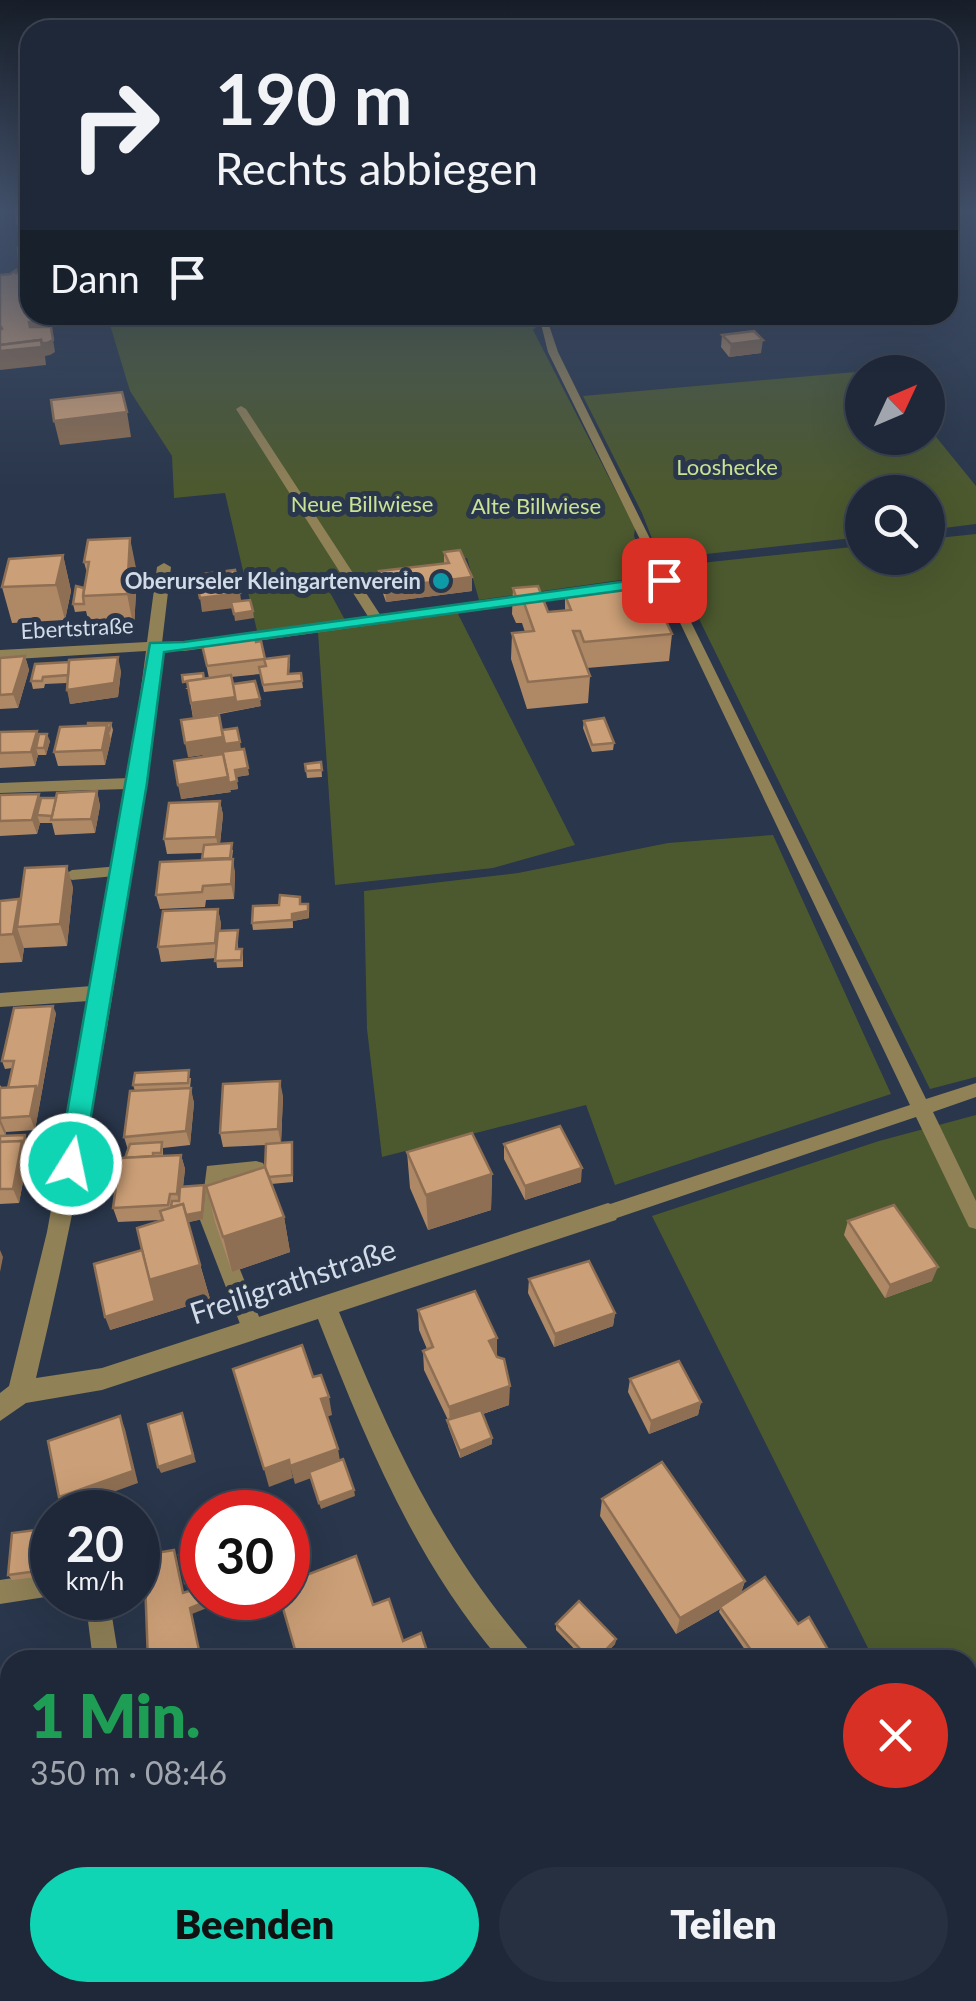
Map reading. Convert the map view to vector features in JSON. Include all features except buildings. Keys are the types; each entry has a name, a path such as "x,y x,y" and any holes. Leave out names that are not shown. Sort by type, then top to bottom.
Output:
{"street":[{"path":"0,1409 20,1392 59,1232 138,783 164,567"},
{"name":"Ebertstraße","path":"0,655 156,646"},
{"path":"0,788 138,783"},
{"path":"0,1000 100,993"},
{"name":"Freiligrathstraße","path":"20,1392 102,1379 608,1213"},
{"path":"325,1306 390,1469 475,1613 510,1650"}],"lane":[{"path":"544,325 553,352 664,580 726,696 976,1222"},
{"path":"240,408 377,620"},
{"path":"156,646 184,647 664,580"},
{"path":"72,875 120,872"},
{"path":"608,1213 976,1090"},
{"path":"253,1330 210,1220 214,1172 256,1169"},
{"path":"0,1592 30,1587"},
{"path":"100,1620 105,1650"}],"green space":[{"path":"110,325 538,325 533,330 635,528 634,536 649,576 479,600 467,558 327,587 345,620 257,631 225,493 174,498 172,456 130,391"},
{"name":"Looshecke","path":"845,373 845,455 945,455 945,448 976,486 976,524 945,528 945,475 845,475 845,539 660,559 642,513 583,396"},
{"path":"976,534 976,1077 930,1089 673,566 845,548 845,575 945,575 945,537"},
{"path":"457,612 575,845 493,868 335,885 318,632"},
{"path":"773,835 891,1094 615,1185 586,1105 382,1157 367,1029 364,891 518,873 668,843"},
{"path":"976,1115 976,1650 869,1650 652,1216 879,1141"}],"place":[{"name":"Oberurseler Kleingartenverein","path":"441,581"}],"route":[{"path":"71,1164 138,783 156,646 184,647 664,580"}],"park label":[{"name":"Neue Billwiese","path":"362,504"},
{"name":"Alte Billwiese","path":"536,506"}]}
